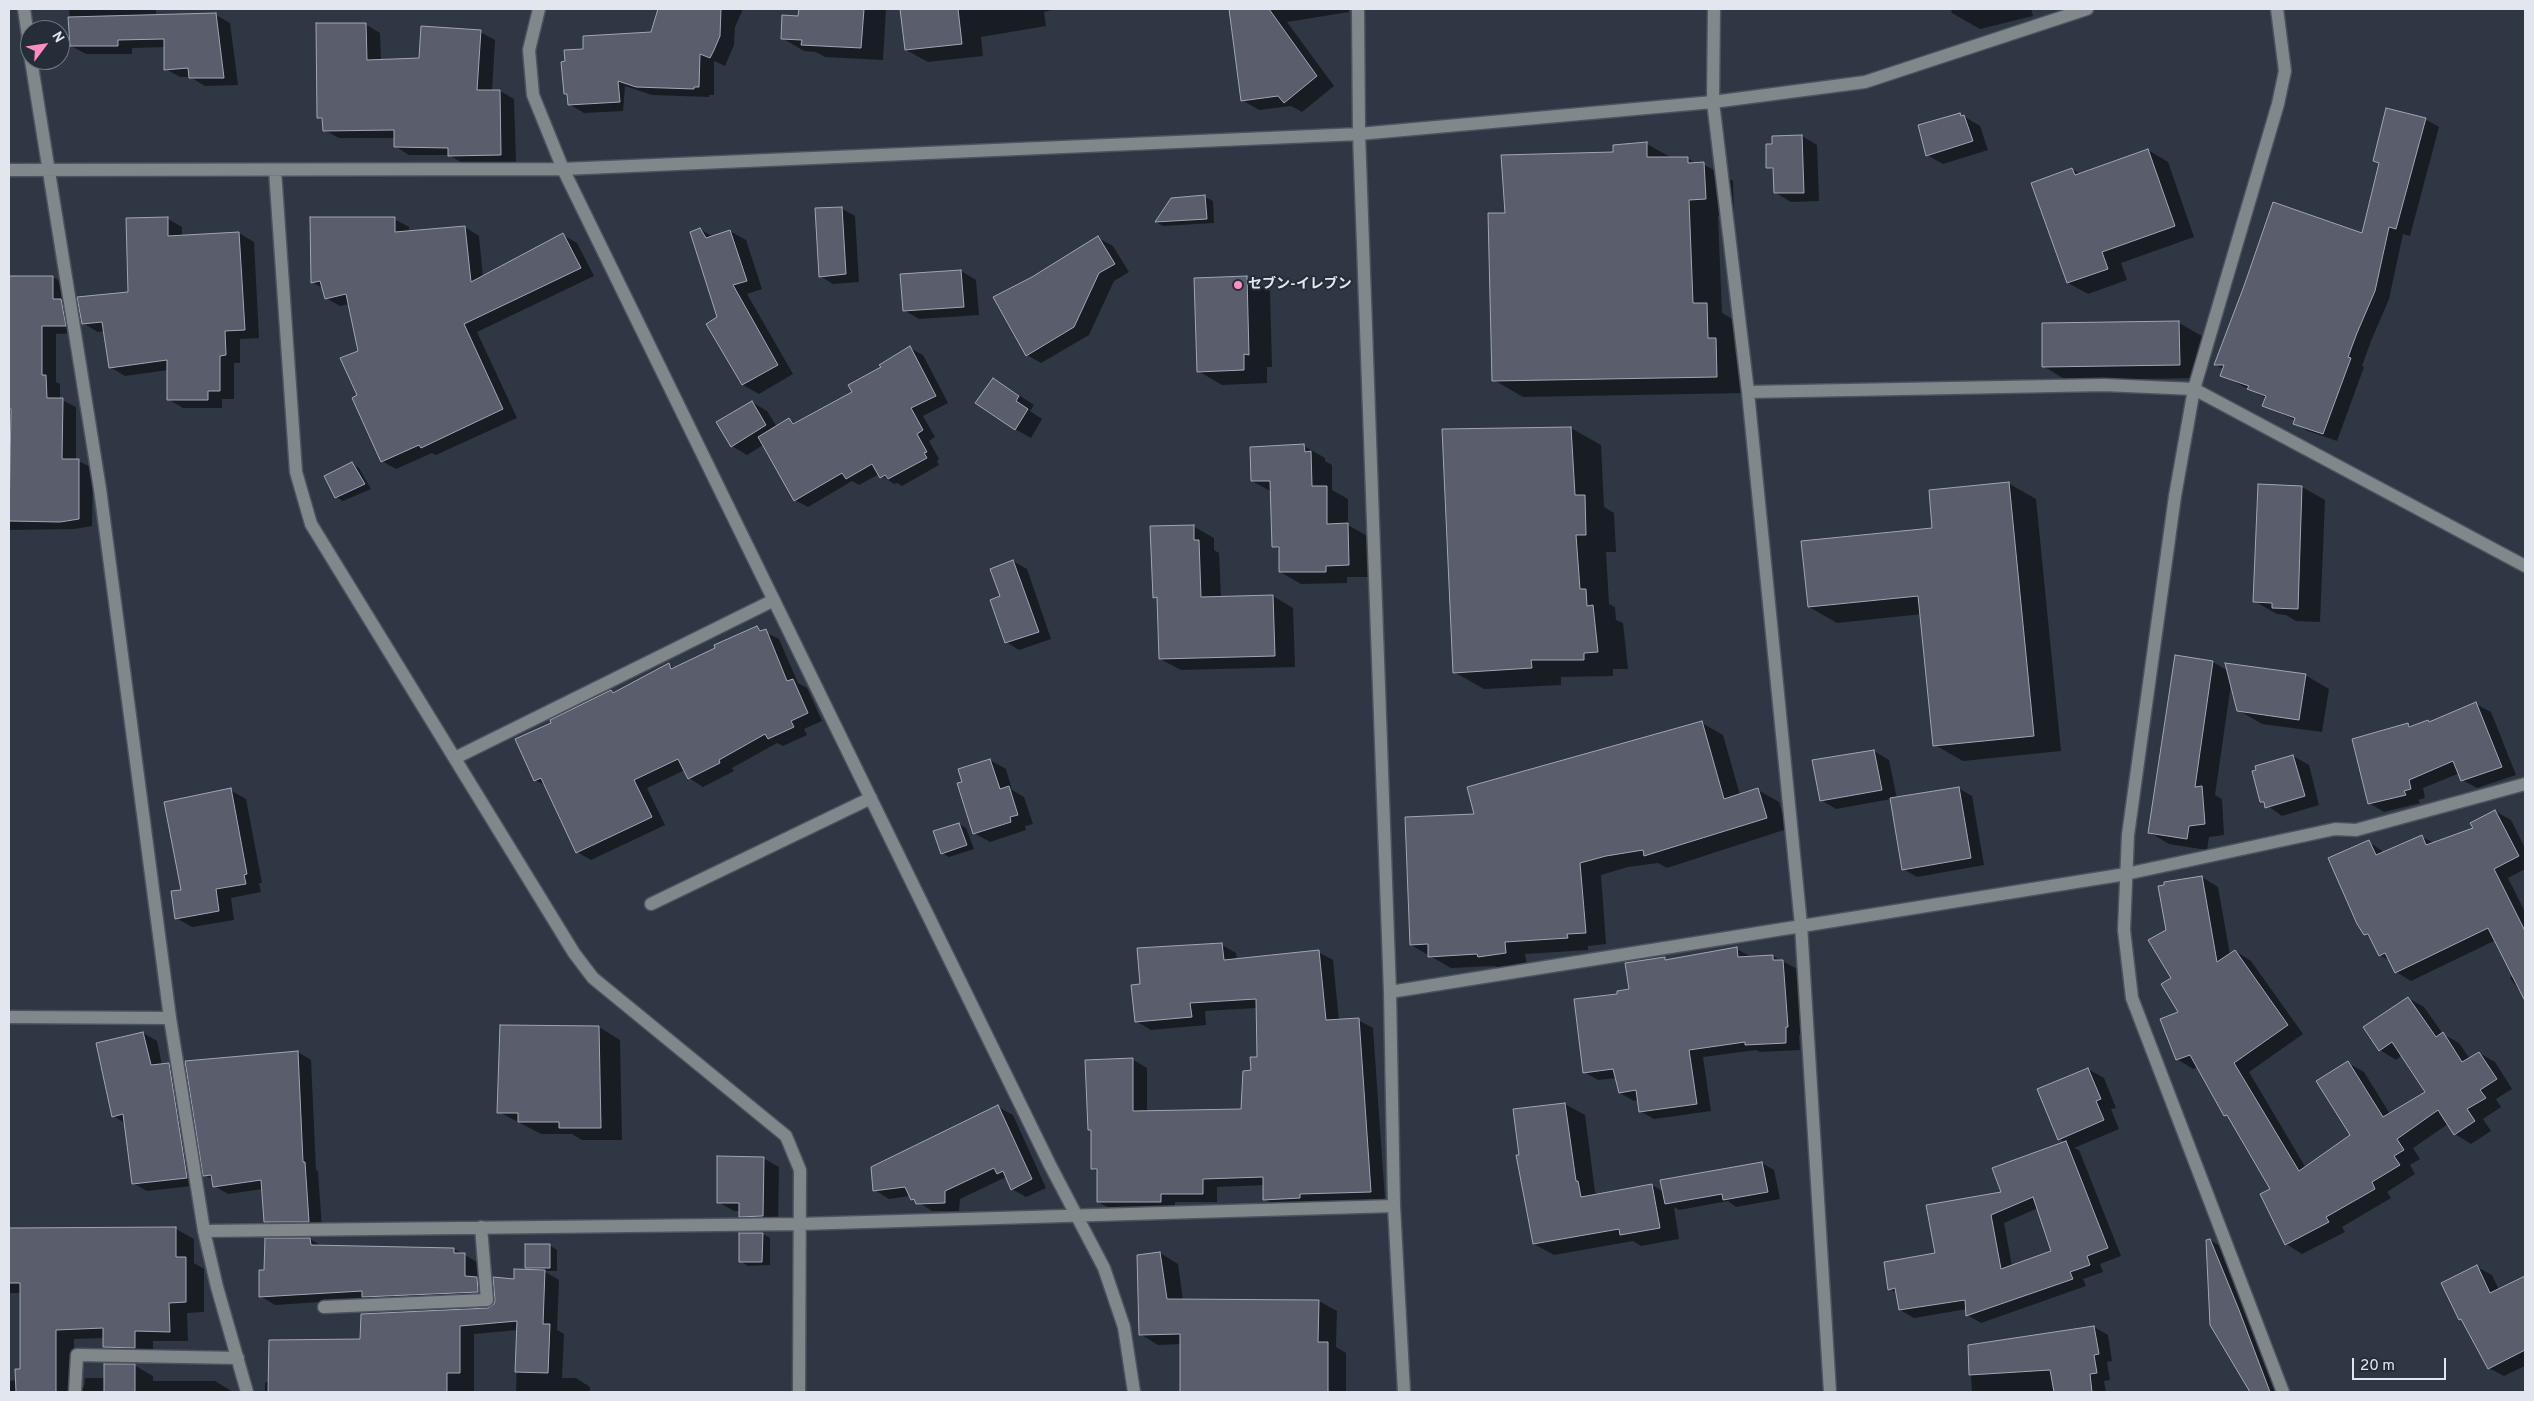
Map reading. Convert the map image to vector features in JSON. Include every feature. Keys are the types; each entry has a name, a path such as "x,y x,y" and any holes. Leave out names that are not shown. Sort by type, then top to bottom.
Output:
{"street":[{"path":"540,9 529,50 533,95 562,169 1076,1215 1104,1268 1124,1327 1134,1392"},
{"path":"1358,9 1359,134 1390,992 1394,1206 1404,1392"},
{"path":"1714,9 1713,102 1748,392 1801,925 1830,1392"},
{"path":"9,170 562,169 1359,134 1713,102 1865,82 2086,9"},
{"path":"2278,9 2286,71 2194,389 2167,554 2128,835 2124,930 2132,998 2283,1392"},
{"path":"32,70 100,489 170,1018 204,1231 216,1287 248,1392"},
{"path":"275,170 296,472 311,524 574,953 593,978 786,1136 800,1170 799,1392"},
{"path":"1748,392 2104,385 2194,389 2525,566"},
{"path":"455,758 774,600"},
{"path":"1390,992 2126,874 2335,829 2356,830 2525,784"},
{"path":"651,904 871,798"},
{"path":"9,1017 170,1018"},
{"path":"204,1231 800,1224 1394,1206"},
{"path":"324,1307 488,1300 481,1227"},
{"path":"75,1392 77,1355 238,1358"}],"building":[{"path":"658,9 721,9 720,36 714,50 710,58 700,54 699,87 694,87 694,89 636,87 618,81 620,102 568,105 567,94 564,94 561,62 565,61 564,50 583,49 583,36 651,32"},
{"path":"799,9 864,9 861,48 801,45 802,40 781,39 782,15 798,16"},
{"path":"900,9 958,9 962,44 905,50"},
{"path":"1229,9 1269,9 1317,76 1284,103 1278,96 1241,101"},
{"path":"216,13 224,78 189,78 188,68 164,70 164,39 118,40 118,46 70,46 70,20 68,17"},
{"path":"316,23 366,23 367,60 419,58 421,26 481,30 477,90 500,90 501,155 448,156 448,148 394,147 394,130 323,131 322,118 317,118"},
{"path":"2386,108 2426,118 2396,229 2389,227 2375,291 2348,357 2351,358 2323,434 2293,424 2295,418 2262,406 2266,396 2247,389 2249,386 2220,376 2224,365 2214,365 2273,202 2362,233 2379,163 2373,161"},
{"path":"1960,113 1961,116 1964,115 1973,141 1926,156 1918,125"},
{"path":"1802,135 1804,193 1774,193 1773,168 1766,168 1766,144 1772,144 1772,136"},
{"path":"1647,142 1647,157 1688,157 1688,163 1704,162 1706,199 1689,200 1693,303 1707,303 1708,338 1716,338 1717,377 1492,381 1488,213 1505,213 1501,155 1613,152 1613,145"},
{"path":"2148,149 2175,226 2102,252 2108,269 2067,283 2031,183 2072,168 2075,175"},
{"path":"1205,195 1207,219 1155,222 1171,198"},
{"path":"842,207 846,274 819,277 815,208"},
{"path":"168,217 168,236 239,232 245,330 225,331 226,355 220,356 220,391 208,391 208,400 167,400 167,360 109,368 102,322 82,324 77,297 128,292 126,218"},
{"path":"310,217 395,217 395,232 465,226 471,282 563,233 581,268 464,324 503,409 421,448 419,445 381,462 352,398 357,395 340,358 358,351 346,294 325,299 320,281 311,283"},
{"path":"700,228 706,238 730,230 747,281 733,285 778,365 742,385 706,324 717,317 690,232"},
{"path":"1098,236 1115,264 1099,273 1074,327 1026,356 993,297 1032,277"},
{"path":"961,270 964,307 903,311 900,274"},
{"path":"9,276 53,276 53,299 61,299 66,326 42,326 42,375 46,375 47,398 63,398 62,459 79,459 79,519 60,522 9,521 11,409 9,409"},
{"path":"1247,276 1249,355 1244,354 1244,370 1197,372 1194,278"},
{"path":"2179,321 2180,365 2042,367 2042,323"},
{"path":"910,346 936,396 911,408 923,430 917,434 927,452 924,453 927,458 888,479 885,475 880,478 872,464 846,479 842,473 794,501 758,437 789,418 793,424 852,392 848,385 881,367 879,365"},
{"path":"993,378 1019,396 1016,401 1028,409 1015,430 975,403"},
{"path":"752,401 766,425 731,447 716,422"},
{"path":"1571,427 1575,495 1585,495 1586,535 1576,535 1580,589 1586,589 1587,606 1593,605 1598,652 1584,653 1584,660 1531,660 1532,668 1453,673 1442,429"},
{"path":"1304,444 1305,452 1311,451 1312,486 1327,486 1327,524 1348,523 1349,565 1326,566 1326,572 1279,572 1279,547 1272,547 1270,481 1251,481 1250,447"},
{"path":"352,462 365,484 335,498 324,476"},
{"path":"2009,482 2034,736 1933,746 1918,596 1808,607 1801,541 1932,528 1929,490"},
{"path":"2258,484 2302,486 2298,609 2272,608 2272,603 2253,602"},
{"path":"1194,525 1194,540 1199,540 1201,597 1273,595 1275,656 1159,659 1157,597 1153,598 1150,526"},
{"path":"1013,560 1039,632 1005,643 990,600 1000,596 990,569"},
{"path":"757,626 760,631 766,629 787,681 793,679 808,713 791,721 794,727 768,739 765,734 719,760 720,763 688,779 678,759 634,780 652,817 576,853 541,778 534,781 515,739 551,723 550,720 611,690 613,693 669,663 671,669 715,648 714,645"},
{"path":"2175,655 2213,661 2195,787 2202,786 2205,824 2189,826 2187,839 2148,833"},
{"path":"2225,663 2306,674 2299,720 2237,711"},
{"path":"2476,702 2502,767 2461,781 2453,761 2409,780 2411,789 2404,791 2406,795 2368,804 2352,739 2408,723 2409,727 2428,720 2429,722"},
{"path":"1702,721 1724,799 1758,788 1767,818 1644,856 1643,850 1606,856 1580,863 1586,933 1567,934 1568,938 1505,942 1506,953 1478,957 1477,954 1428,957 1428,944 1410,945 1405,817 1474,814 1467,787"},
{"path":"1874,750 1882,790 1820,801 1812,760"},
{"path":"2293,755 2305,796 2265,808 2264,802 2260,802 2252,771 2256,770 2255,766"},
{"path":"990,759 1000,789 1009,786 1018,815 1010,817 1011,822 973,834 957,783 962,782 958,769"},
{"path":"1959,787 1971,858 1902,870 1890,798"},
{"path":"231,788 247,874 244,875 246,884 216,889 219,911 175,919 171,891 181,890 164,802"},
{"path":"2495,810 2519,856 2494,869 2525,931 2525,1001 2488,928 2395,973 2385,953 2379,956 2368,934 2364,935 2357,924 2328,858 2369,840 2376,855 2422,835 2426,845 2473,828 2470,823"},
{"path":"959,823 967,845 941,854 933,831"},
{"path":"2202,876 2217,962 2235,950 2288,1025 2234,1063 2299,1171 2350,1135 2316,1081 2348,1061 2383,1117 2425,1092 2392,1042 2379,1051 2363,1027 2408,997 2436,1037 2443,1032 2462,1062 2479,1052 2497,1079 2480,1090 2486,1098 2467,1109 2475,1121 2454,1135 2438,1110 2397,1139 2404,1150 2394,1156 2400,1165 2372,1182 2375,1189 2326,1217 2329,1222 2285,1245 2260,1194 2270,1189 2227,1115 2224,1116 2190,1055 2176,1060 2160,1019 2178,1012 2161,984 2171,978 2148,940 2166,930 2158,886 2164,885 2164,882"},
{"path":"1222,943 1224,960 1319,950 1326,1020 1359,1018 1371,1192 1300,1194 1300,1198 1263,1200 1263,1177 1203,1179 1203,1194 1161,1194 1161,1202 1097,1202 1097,1169 1091,1169 1091,1130 1088,1130 1085,1060 1133,1058 1133,1111 1241,1109 1243,1071 1251,1070 1250,1057 1257,1057 1256,999 1190,1003 1192,1017 1135,1022 1131,985 1140,984 1137,948"},
{"path":"1737,947 1738,957 1773,955 1773,960 1783,960 1788,1027 1786,1027 1786,1043 1745,1045 1745,1042 1689,1050 1697,1104 1639,1112 1636,1090 1619,1093 1613,1069 1583,1073 1574,999 1617,994 1617,991 1629,989 1625,963 1665,957 1665,960"},
{"path":"500,1025 599,1026 601,1128 559,1128 559,1122 518,1122 518,1113 497,1113"},
{"path":"143,1032 151,1065 169,1063 187,1178 132,1184 123,1114 112,1117 96,1043"},
{"path":"298,1051 303,1162 305,1162 309,1222 264,1222 261,1180 213,1187 211,1175 203,1176 185,1061"},
{"path":"2088,1068 2101,1099 2096,1101 2104,1120 2058,1140 2037,1089"},
{"path":"1565,1103 1576,1181 1578,1181 1581,1197 1652,1184 1660,1228 1620,1235 1619,1229 1533,1244 1516,1155 1519,1155 1513,1109"},
{"path":"998,1105 1032,1179 1011,1190 1003,1171 997,1174 994,1168 945,1191 945,1203 916,1204 914,1199 911,1200 905,1187 873,1191 871,1167"},
{"path":"2066,1141 2108,1248 2087,1256 2090,1265 2070,1272 2073,1279 1966,1316 1965,1300 1899,1310 1895,1288 1888,1290 1884,1262 1935,1253 1926,1205 2001,1192 1992,1168","holes":["2033,1197 2051,1251 2001,1269 1991,1215"]},
{"path":"717,1156 764,1157 763,1216 739,1217 739,1203 717,1203"},
{"path":"1762,1162 1768,1192 1723,1200 1722,1194 1665,1204 1660,1180"},
{"path":"176,1227 176,1257 186,1257 186,1302 169,1303 170,1332 135,1331 135,1348 103,1347 103,1328 56,1330 56,1392 16,1392 15,1369 20,1369 20,1283 9,1283 9,1228"},
{"path":"739,1233 763,1233 762,1262 739,1262"},
{"path":"265,1238 310,1238 311,1245 454,1248 454,1253 465,1253 465,1276 477,1277 478,1292 362,1297 362,1291 259,1297 259,1270 264,1270"},
{"path":"2210,1239 2270,1392 2250,1392 2210,1325 2206,1240"},
{"path":"525,1244 550,1244 550,1268 525,1268"},
{"path":"1160,1252 1167,1299 1319,1300 1318,1342 1328,1342 1328,1392 1180,1392 1180,1334 1139,1335 1137,1255"},
{"path":"2477,1265 2490,1293 2525,1276 2525,1350 2488,1369 2461,1319 2459,1320 2441,1283"},
{"path":"514,1269 545,1270 543,1324 550,1324 548,1373 515,1372 517,1321 460,1326 460,1373 447,1373 447,1392 268,1392 269,1340 360,1339 361,1314 488,1308 494,1304 495,1300 493,1277 514,1279"},
{"path":"2094,1326 2099,1354 2094,1355 2097,1373 2090,1374 2092,1392 2054,1392 2050,1370 1969,1375 1968,1345"},
{"path":"104,1364 135,1364 135,1392 104,1392"}],"place":[{"name":"セブン-イレブン","path":"1238,285"}]}
